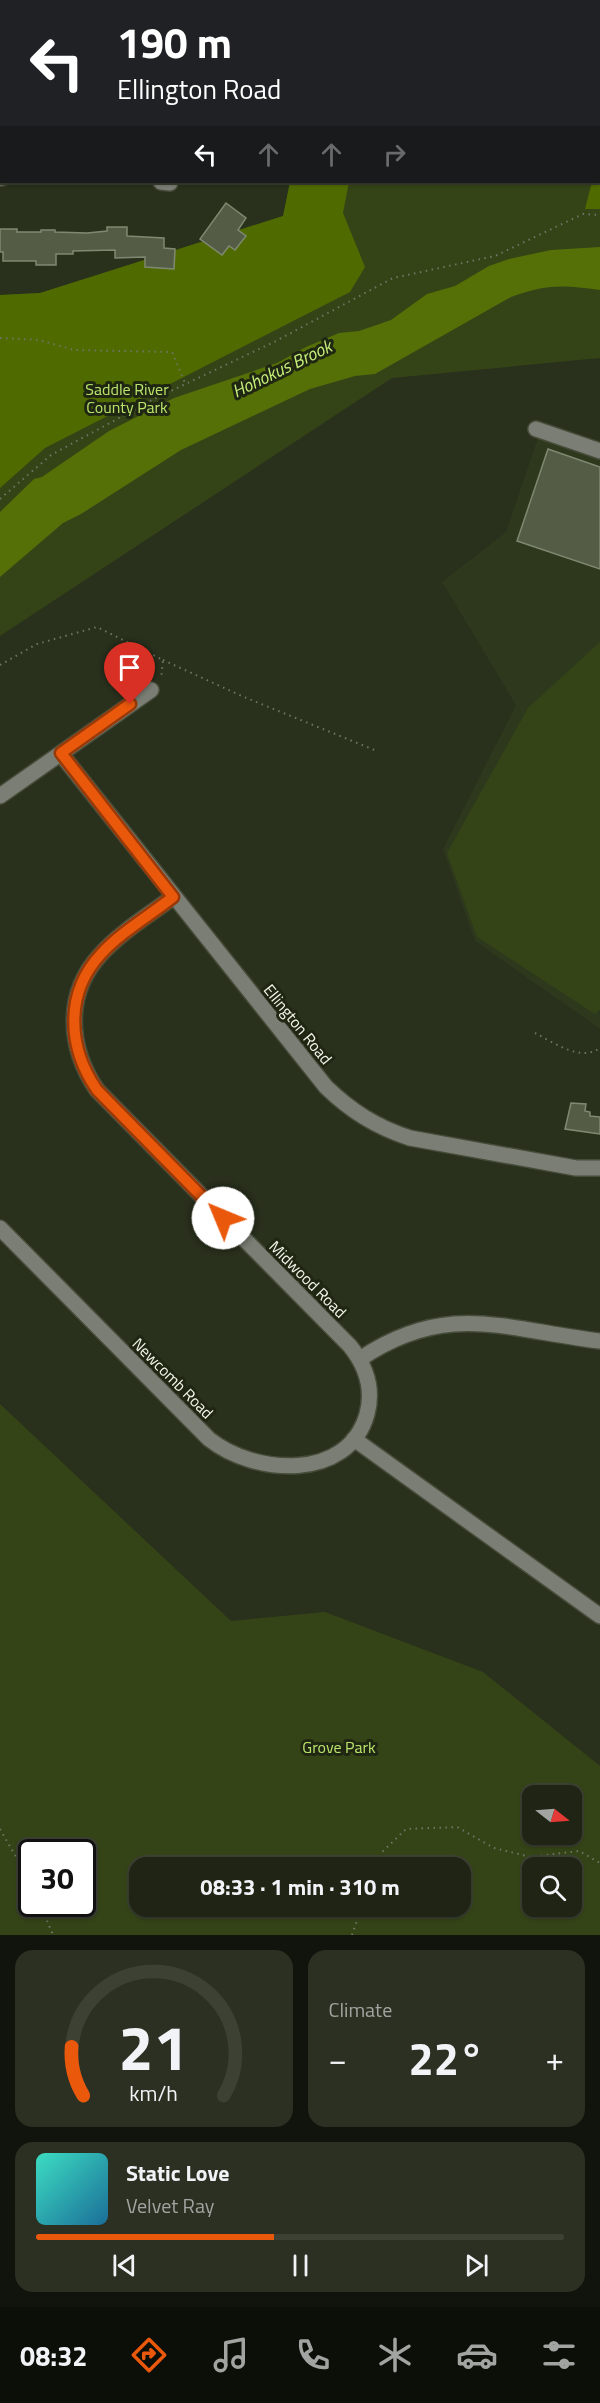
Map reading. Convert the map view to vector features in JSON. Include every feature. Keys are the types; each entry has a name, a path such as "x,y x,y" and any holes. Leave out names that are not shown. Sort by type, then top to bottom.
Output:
{"street":[{"path":"536,429 600,451"},
{"path":"0,796 151,690"},
{"name":"Ellington Road","path":"61,753 326,1087 345,1105 364,1119 410,1138 576,1168 600,1168"},
{"name":"Midwood Road","path":"173,897 111,945 89,969 75,1004 73,1022 78,1055 97,1090 350,1346 360,1359"},
{"name":"Newcomb Road","path":"0,1228 209,1440 233,1455 268,1466 320,1462 333,1456 354,1439 365,1421 370,1389 360,1359"},
{"path":"360,1359 397,1338 419,1330 469,1322 496,1323 600,1341"},
{"path":"354,1439 600,1616"}],"path":[{"path":"0,499 51,455 185,384 276,341 393,278 495,256 583,214 600,214"},
{"path":"0,338 39,340 74,350 172,352 185,384"},
{"path":"0,665 37,644 97,627 244,698 377,751"},
{"path":"151,690 160,689 163,660"},
{"path":"535,1033 574,1052 591,1054 600,1048"},
{"path":"380,1857 381,1853 406,1830 457,1827 494,1848 531,1857 579,1851 600,1863"},
{"path":"0,1829 18,1860"},
{"path":"45,1917 53,1935"},
{"path":"352,1935 358,1917"}],"shaded area":[{"path":"543,423 600,444 600,1029 475,941 443,849 516,705 442,582 506,532"}],"green space":[{"name":"Saddle River County Park","path":"290,183 600,183 600,358 392,378 0,636 0,295 40,293 283,216"},
{"path":"290,183 349,183 343,213 365,267 350,292 45,448 0,488 0,295 40,293 283,216"},
{"path":"592,183 600,183 600,209 585,209"},
{"path":"600,642 600,1009 595,1014 477,937 447,853 528,708"},
{"name":"Grove Park","path":"0,1404 231,1621 325,1612 483,1672 600,1766 600,1935 0,1935"}],"water":[{"name":"Hohokus Brook","path":"600,247 600,290 555,287 511,297 375,374 355,376 310,389 181,450 81,514 63,523 0,577 0,512 34,479 42,477 109,431 174,398 277,363 339,333 359,331 391,320 427,294 455,286 489,266 551,250"}],"building":[{"path":"226,203 246,218 238,230 246,236 235,250 229,246 222,255 200,239"},
{"path":"107,227 127,227 127,236 164,238 164,248 175,249 174,269 145,267 145,257 115,258 115,250 73,251 73,254 56,254 56,265 36,265 36,261 3,261 3,252 0,252 0,229 17,229 17,232 55,230 55,232 87,233 107,231"},
{"path":"548,449 600,467 600,569 517,541"},
{"path":"571,1103 586,1104 585,1111 590,1112 590,1116 600,1117 600,1134 565,1129"}],"route":[{"path":"130,704 61,753 173,897 111,945 89,969 75,1004 74,1040 86,1073 97,1090 223,1218"}]}
